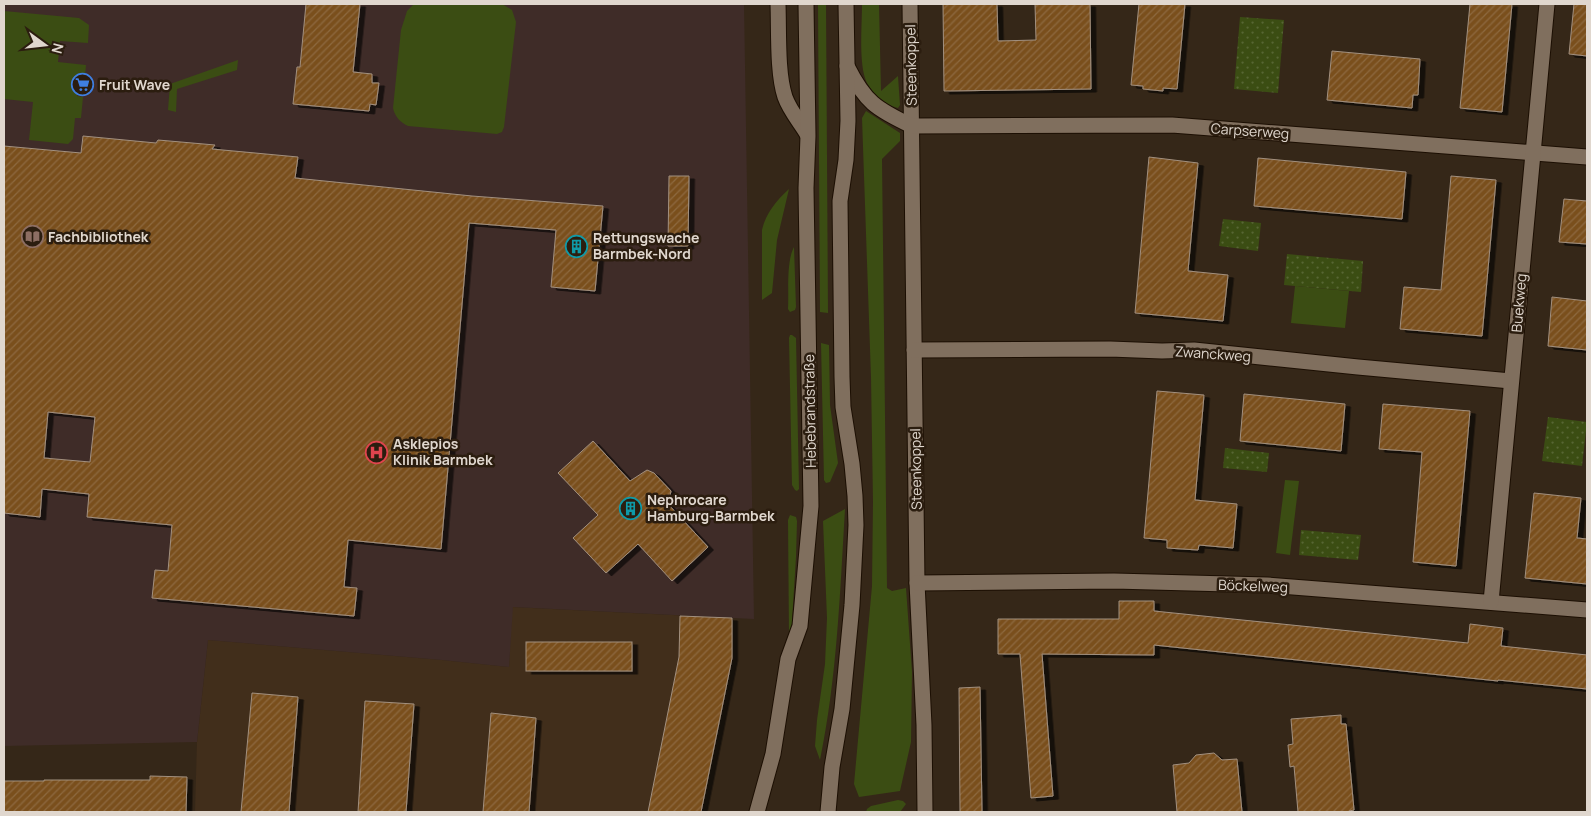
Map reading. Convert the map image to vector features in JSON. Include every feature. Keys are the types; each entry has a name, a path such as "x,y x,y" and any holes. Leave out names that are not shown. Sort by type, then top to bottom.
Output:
{"street":[{"path":"778,4 781,80 785,97 791,110 808,136"},
{"name":"Hebebrandstraße","path":"758,812 773,754 788,659 800,626 811,506 806,188 808,136 806,4"},
{"path":"828,812 832,768 842,709 852,606 856,525 852,464 843,407 842,377 840,201 846,160 847,131 846,4"},
{"name":"Steenkoppel","path":"910,4 917,583 924,725 925,812"},
{"name":"Buekweg","path":"1491,602 1547,4"},
{"name":"Steenkoppel","path":"846,66 855,82 873,104 887,115 912,126"},
{"name":"Carpserweg","path":"912,126 1172,125 1587,156"},
{"name":"Zwanckweg","path":"914,350 1194,350 1512,381"},
{"name":"Böckelweg","path":"917,583 1114,581 1267,585 1587,610"}],"shaded area":[{"name":"Asklepios Klinik Barmbek","path":"4,4 744,4 754,619 513,607 509,667 208,640 197,742 4,746"},
{"path":"512,607 732,618 732,658 701,812 195,812 197,742 208,640 509,667"}],"green space":[{"path":"414,4 502,4 512,10 516,22 502,132 497,134 408,126 397,117 393,108 401,30 407,11"},
{"path":"818,4 826,4 828,313 820,312"},
{"path":"862,4 879,4 881,91 898,76 900,105 898,108 878,97 870,88 865,78 861,51"},
{"path":"4,11 79,18 89,25 88,43 60,41 58,62 86,65 85,76 79,75 77,96 83,97 81,118 75,118 73,139 68,144 29,140 33,102 4,99"},
{"path":"1240,17 1284,20 1278,93 1234,89"},
{"path":"238,60 237,70 177,89 176,112 168,110 170,84"},
{"path":"866,111 900,133 900,141 882,159 887,588 892,591 906,588 912,672 911,742 900,791 859,797 854,784 872,586 873,502 871,377 862,118"},
{"path":"789,189 777,240 772,293 762,300 762,230 772,208"},
{"path":"1223,219 1261,223 1258,251 1219,246"},
{"path":"794,247 796,307 795,310 790,312 788,309 789,269 791,253"},
{"path":"1287,254 1363,261 1361,292 1284,285"},
{"path":"1295,286 1349,291 1345,328 1291,323"},
{"path":"790,335 796,338 799,489 797,491 792,485"},
{"path":"821,343 829,345 830,405 838,463 830,482 826,483 824,480"},
{"path":"1548,417 1587,422 1582,466 1542,461"},
{"path":"1225,448 1269,453 1267,472 1223,468"},
{"path":"1285,480 1299,481 1290,555 1276,553"},
{"path":"845,509 834,667 820,760 815,746 825,664 827,618 823,521"},
{"path":"790,515 796,517 797,521 791,637 789,637 788,520"},
{"path":"1301,530 1361,535 1358,560 1299,555"},
{"path":"898,800 906,804 900,812 866,812 871,806"}],"building":[{"path":"306,4 360,4 353,72 372,74 372,83 379,83 376,105 370,104 369,111 293,104 297,67 300,67"},
{"path":"943,4 997,4 998,41 1036,40 1035,4 1090,4 1091,89 944,91"},
{"path":"1139,4 1185,4 1177,89 1163,88 1163,91 1143,89 1143,86 1131,85"},
{"path":"1470,4 1512,4 1502,112 1460,108"},
{"path":"1574,4 1587,4 1587,56 1569,54"},
{"path":"1332,51 1420,59 1418,95 1413,95 1412,108 1327,100"},
{"path":"83,136 156,143 158,140 215,145 212,149 298,157 295,178 472,196 603,206 595,291 551,287 556,230 469,223 441,549 348,540 344,587 357,588 354,616 152,598 155,570 168,571 172,525 87,517 89,494 42,489 40,517 4,513 4,146 81,153","holes":["48,412 95,417 90,462 44,458"]},
{"path":"1149,157 1198,163 1188,271 1228,275 1223,321 1135,313"},
{"path":"1258,158 1406,172 1402,219 1254,206"},
{"path":"669,176 689,176 688,246 668,246"},
{"path":"1451,176 1496,180 1482,336 1400,329 1404,287 1441,290"},
{"path":"1564,199 1587,201 1587,244 1559,242"},
{"path":"1552,297 1587,301 1587,350 1548,346"},
{"path":"1157,391 1204,395 1195,500 1237,504 1233,548 1199,545 1198,550 1167,548 1167,540 1144,538"},
{"path":"1244,394 1345,404 1341,451 1240,441"},
{"path":"1383,404 1470,411 1456,566 1413,562 1422,452 1379,449"},
{"name":"Nephrocare Hamburg-Barmbek","path":"593,441 630,481 647,470 654,473 671,491 668,504 708,547 672,581 638,544 606,573 573,538 598,515 558,473"},
{"path":"1534,493 1581,498 1577,538 1587,539 1587,584 1525,578"},
{"path":"1119,601 1154,601 1154,611 1468,643 1470,624 1503,628 1501,646 1587,655 1587,689 1154,645 1154,655 1042,654 1053,796 1031,798 1020,654 998,654 998,619 1119,619"},
{"path":"680,616 732,618 732,658 701,812 648,812 679,657"},
{"path":"526,642 632,642 632,671 526,671"},
{"path":"980,687 982,812 960,812 959,688"},
{"path":"252,693 298,697 289,812 241,812"},
{"path":"365,701 414,704 406,812 358,812"},
{"path":"491,713 536,718 529,812 483,812"},
{"path":"1341,715 1341,724 1346,724 1354,810 1349,812 1298,812 1294,766 1290,767 1288,745 1293,744 1291,719"},
{"path":"1214,753 1222,760 1237,759 1242,812 1177,812 1173,765 1189,763 1196,755"},
{"path":"150,776 187,777 186,812 4,812 4,781 150,780"}],"place":[{"name":"Fruit Wave","path":"83,85"},
{"name":"Fachbibliothek","path":"32,237"},
{"name":"Rettungswache Barmbek-Nord","path":"577,246"},
{"name":"Asklepios Klinik Barmbek","path":"377,452"},
{"name":"Nephrocare Hamburg-Barmbek","path":"631,508"}]}
